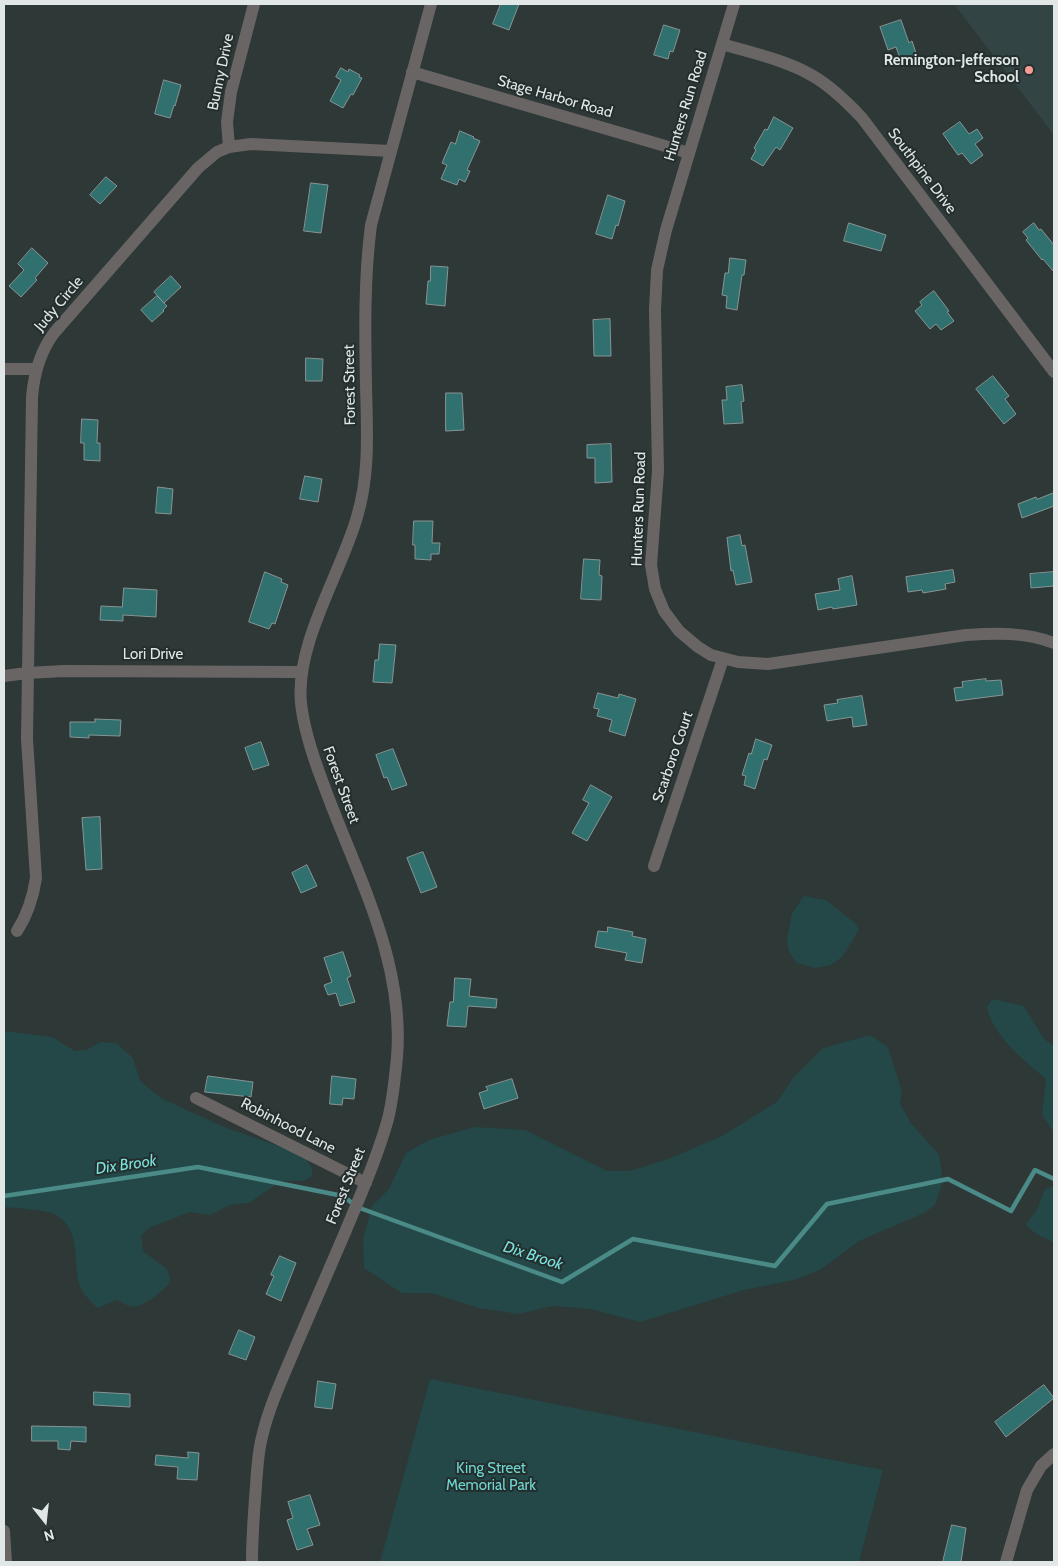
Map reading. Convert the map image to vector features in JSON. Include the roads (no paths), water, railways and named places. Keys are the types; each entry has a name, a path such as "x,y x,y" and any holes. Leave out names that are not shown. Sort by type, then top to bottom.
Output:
{"street":[{"name":"Bunny Drive","path":"229,148 227,122 231,92 254,4"},
{"name":"Forest Street","path":"252,1562 256,1486 261,1439 284,1374 366,1182 388,1118 393,1092 397,1051 395,1002 390,966 379,926 339,829 304,727 300,698 302,672 309,643 357,519 363,493 368,432 364,301 371,225 431,4"},
{"name":"Hunters Run Road","path":"734,4 661,250 655,288 658,471 651,565 655,589 664,611 679,631 698,648 723,659 752,664 782,662 966,635 1011,633 1040,638 1054,643"},
{"name":"Southpine Drive","path":"722,44 777,61 812,75 847,101 868,126 1054,372"},
{"name":"Stage Harbor Road","path":"412,72 689,153"},
{"name":"Judy Circle","path":"17,931 29,910 36,878 27,757 27,673 32,397 36,369 42,350 54,333 198,168 217,152 229,148 264,143 390,151"},
{"path":"4,369 36,369"},
{"name":"Scarboro Court","path":"654,866 723,659"},
{"name":"Lori Drive","path":"4,676 64,671 302,672"},
{"name":"Robinhood Lane","path":"196,1098 366,1182"},
{"path":"1006,1562 1027,1490 1041,1466 1054,1454"},
{"path":"4,1531 6,1562"}],"waterway":[{"name":"Dix Brook","path":"4,1196 198,1167 343,1196 357,1207 562,1282 633,1239 775,1266 827,1204 948,1179 1011,1211 1035,1170 1054,1179"}],"place":[{"name":"Remington-Jefferson School","path":"1029,70"}],"park label":[{"name":"King Street Memorial Park","path":"491,1478"}]}
